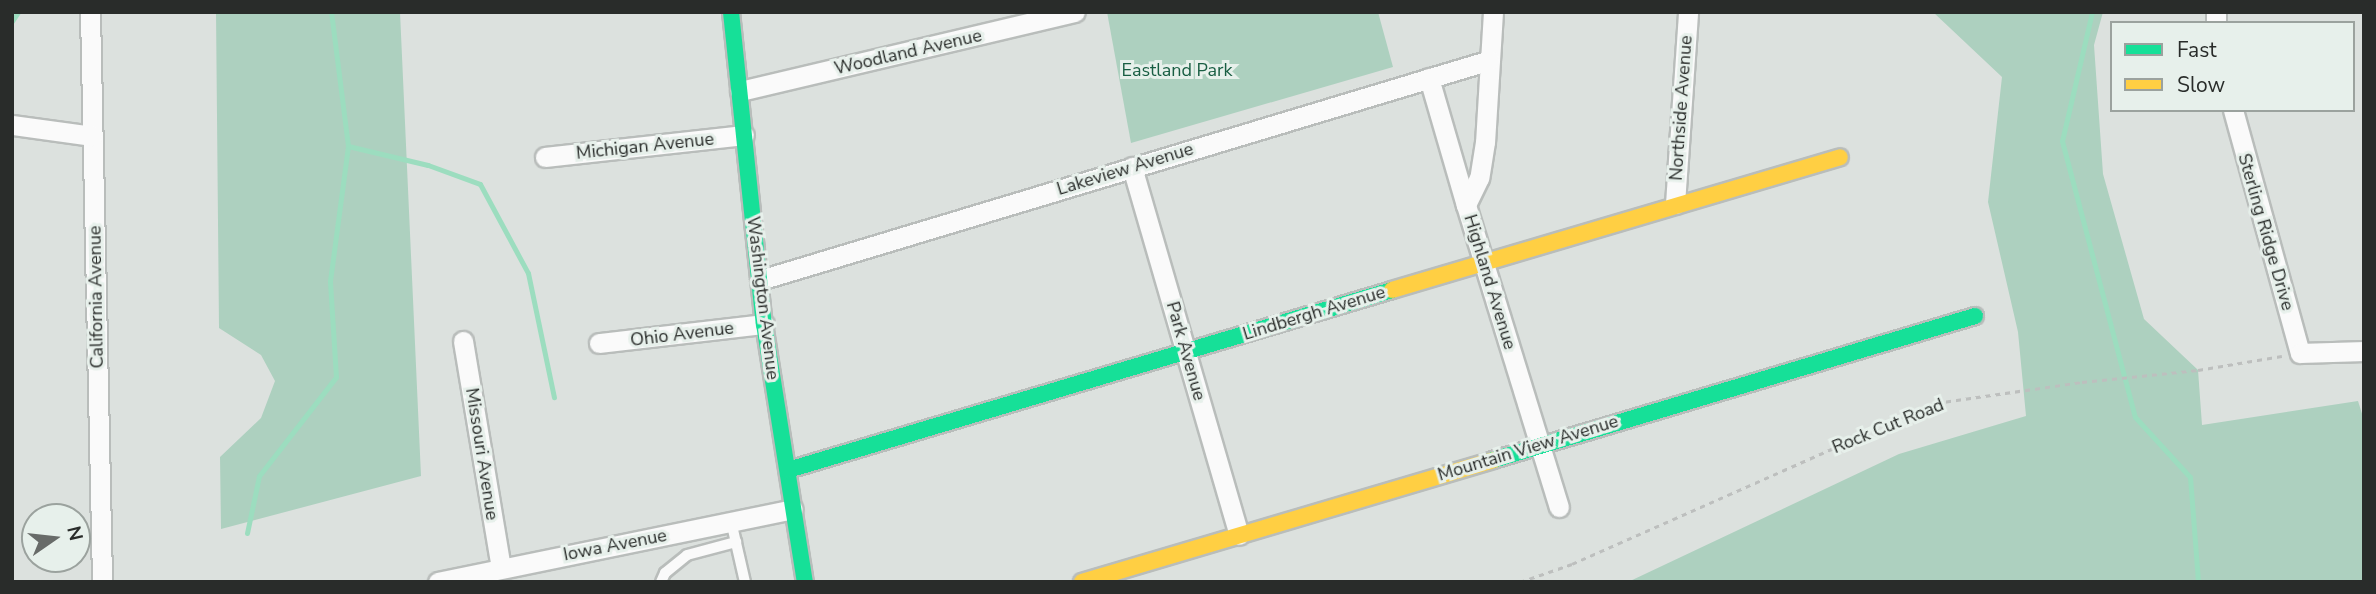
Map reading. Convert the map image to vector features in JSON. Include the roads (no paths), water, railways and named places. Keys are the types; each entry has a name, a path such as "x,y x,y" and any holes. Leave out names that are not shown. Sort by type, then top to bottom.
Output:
{"street":[{"name":"California Avenue","path":"90,12 102,582"},
{"name":"Washington Avenue","path":"731,12 764,324 805,582"},
{"name":"Woodland Avenue","path":"740,91 1075,12"},
{"name":"Highland Avenue","path":"1493,12 1479,178 1466,205 1559,507"},
{"name":"Northside Avenue","path":"1675,204 1688,12"},
{"name":"Lakeview Avenue","path":"760,281 1490,60"},
{"path":"1429,78 1466,205"},
{"name":"Sterling Ridge Drive","path":"2234,112 2300,353 2364,351"},
{"path":"12,125 92,136"},
{"name":"Michigan Avenue","path":"545,157 744,135"},
{"name":"Lindbergh Avenue","path":"788,470 1840,157"},
{"name":"Park Avenue","path":"1132,167 1239,535"},
{"name":"Mountain View Avenue","path":"1082,582 1975,316"},
{"name":"Ohio Avenue","path":"599,343 764,324"},
{"name":"Missouri Avenue","path":"463,341 501,568"},
{"name":"Iowa Avenue","path":"438,582 793,509"}],"lane":[{"path":"731,521 745,582"},
{"path":"661,582 665,573 687,555 736,542"}],"waterway":[{"path":"12,21 18,12"},
{"path":"247,533 259,476 336,377 330,281 348,146 331,12"},
{"path":"2092,12 2062,141 2135,417 2190,477 2198,582"},
{"path":"348,146 428,165 480,184 528,273 554,397"}],"park label":[{"name":"Eastland Park","path":"1177,70"}]}
